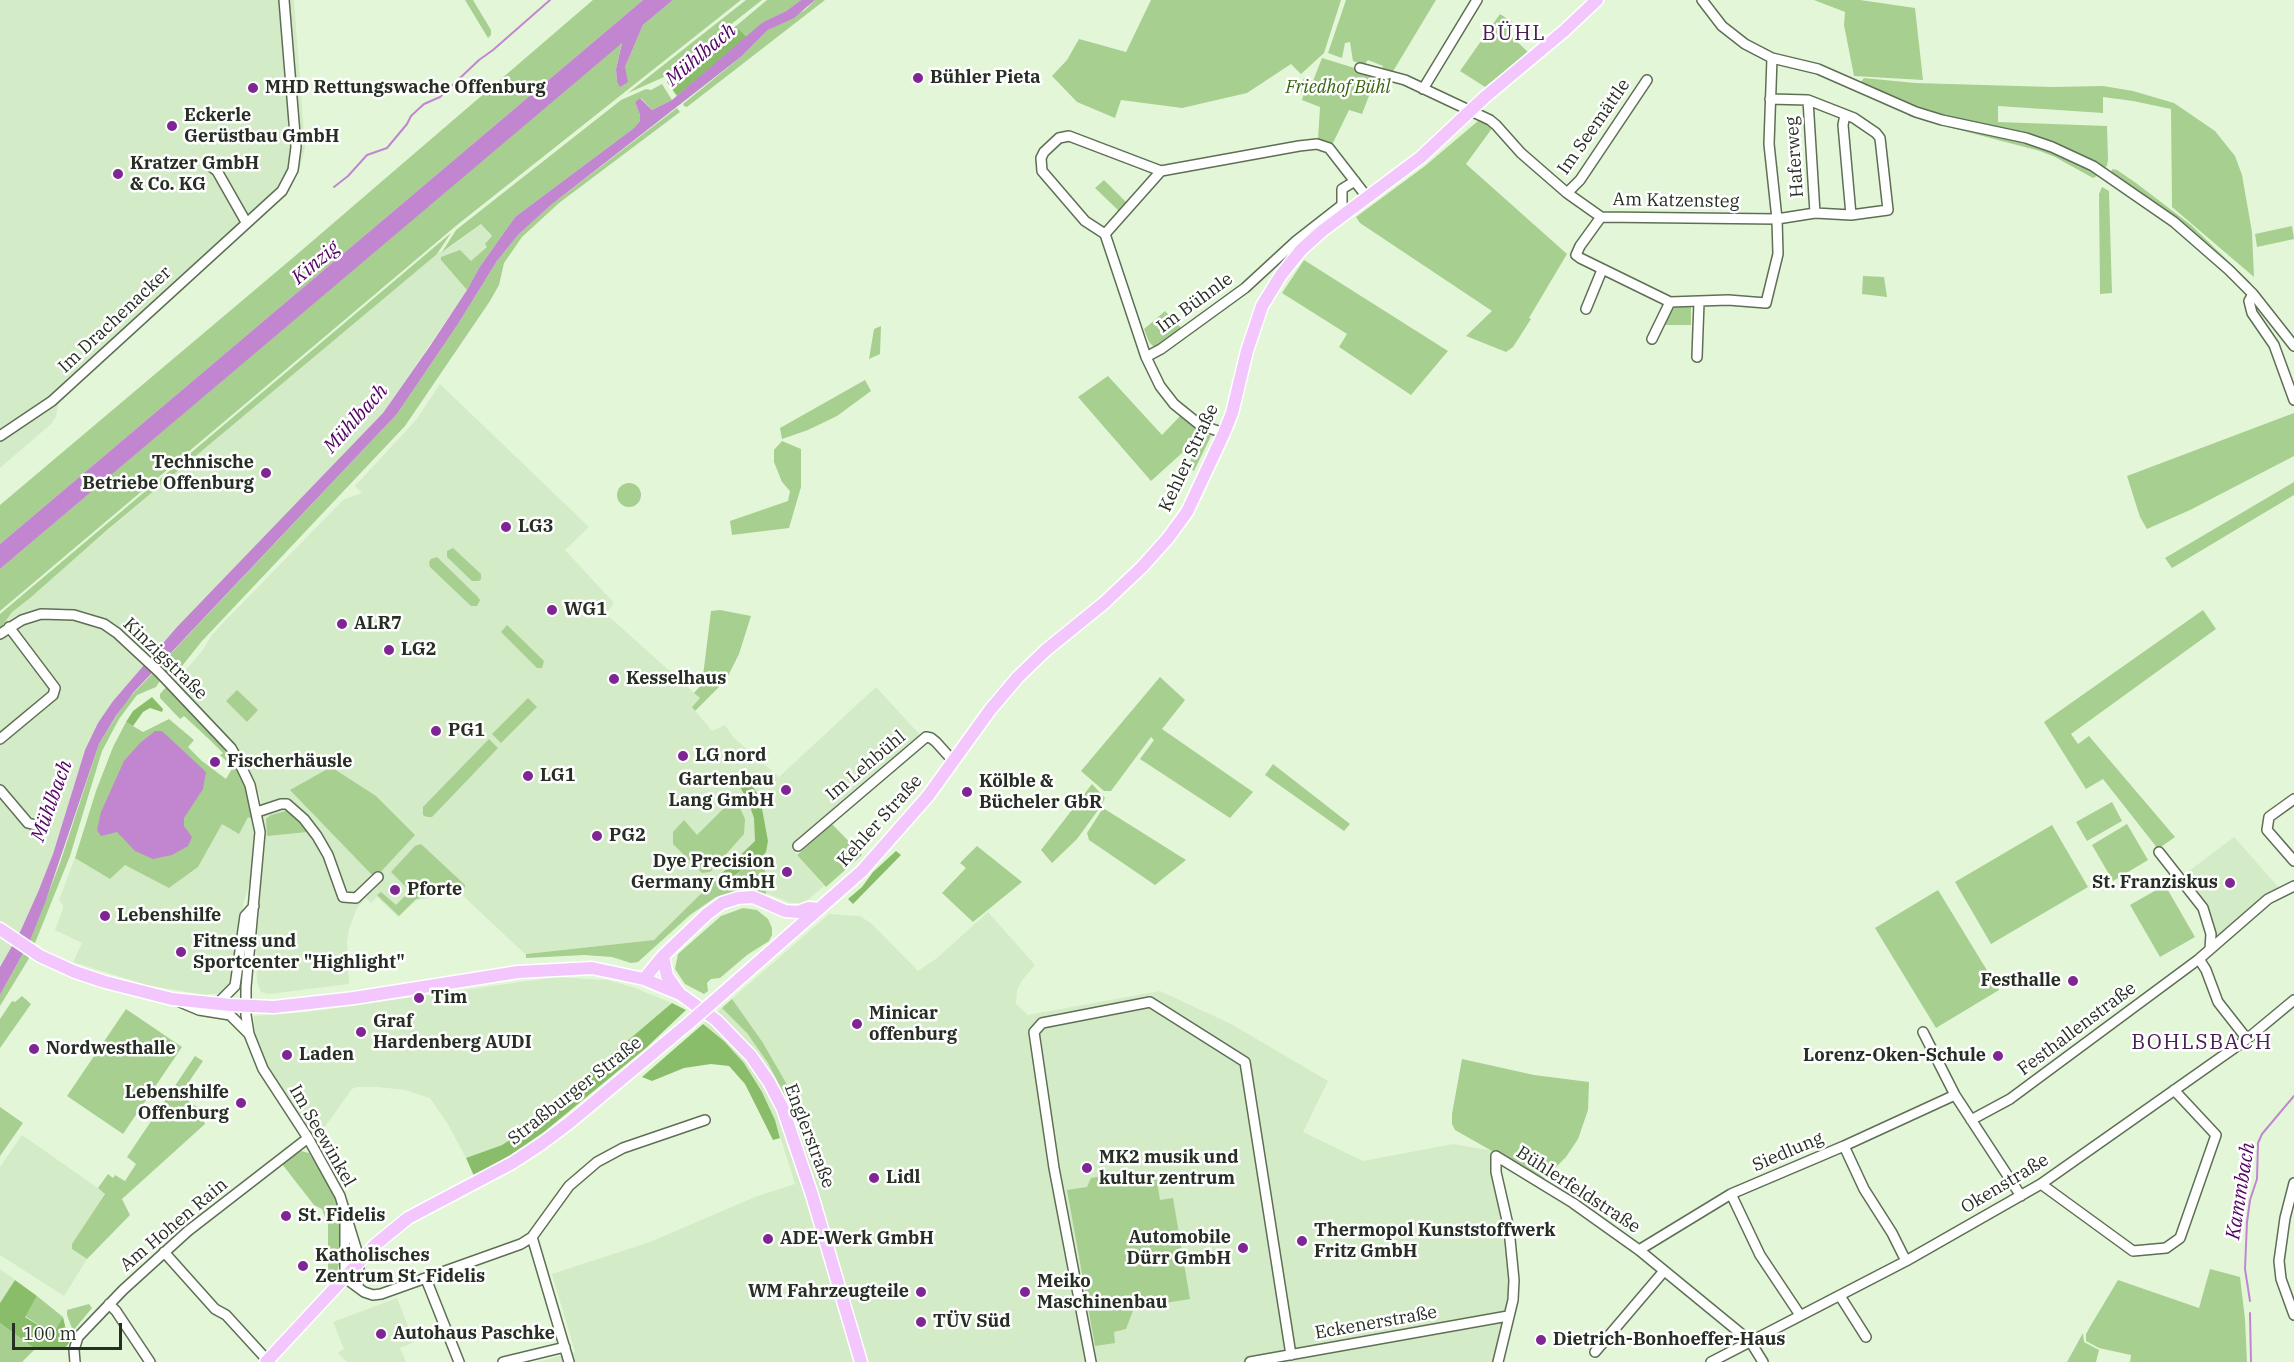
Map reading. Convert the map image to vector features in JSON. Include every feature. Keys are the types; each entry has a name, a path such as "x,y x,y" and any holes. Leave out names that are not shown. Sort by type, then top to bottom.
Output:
{"main road":[{"name":"Kehler Straße","path":"793,931 862,871 884,848 923,803 990,710 1018,677 1046,650 1104,603 1142,567 1168,538 1187,512 1224,433 1232,413 1256,321 1269,293 1301,250 1322,231 1421,157 1597,0"},
{"path":"644,979 663,956 707,914 722,903 738,898 753,897 776,908 798,912 809,908 819,909"},
{"path":"776,908 793,931"},
{"name":"Englerstraße","path":"1,930 40,956 75,972 172,999 217,1004 274,1007 354,998 518,972 553,969 601,969 644,979 680,994 716,1020 752,1056 783,1109 812,1195 861,1362"},
{"name":"Straßburger Straße","path":"268,1361 375,1245 408,1218 512,1163 569,1123 689,1023 793,931"},
{"path":"663,956 667,976 680,994"}],"street":[{"name":"Im Drachenacker","path":"0,436 52,401 282,191 296,159 284,0"},
{"path":"1423,89 1477,0"},
{"path":"1702,0 1722,26 1745,44 1772,58 1818,69 1916,112 1942,120 2026,138 2093,166 2174,222 2253,294 2294,346"},
{"path":"1601,217 1576,255 1602,270 1670,302 1699,303 1728,300 1766,303 1778,254 1777,219 1769,144 1772,58"},
{"name":"Am Katzensteg","path":"1360,68 1405,80 1496,125 1521,153 1566,193 1601,217 1777,219 1815,213 1851,214 1888,210 1880,138 1869,127 1845,115"},
{"name":"Im Seemättle","path":"1566,193 1580,180 1647,80"},
{"path":"1770,99 1808,100 1845,115 1843,125 1851,214"},
{"name":"Haferweg","path":"1808,100 1815,213"},
{"path":"1224,433 1203,426 1174,404 1160,386 1146,357 1105,234 1085,221 1042,171 1041,158 1044,152 1059,138 1069,135 1161,171 1317,144 1329,148 1367,197"},
{"path":"210,165 217,171 246,222"},
{"path":"1105,234 1161,171"},
{"name":"Im Bühnle","path":"1146,357 1240,292 1342,205 1342,189 1354,181"},
{"path":"1586,309 1602,270"},
{"path":"2253,294 2249,301 2252,313 2274,345 2294,400"},
{"path":"1652,339 1670,302"},
{"path":"1697,357 1699,303"},
{"name":"Kinzigstraße","path":"0,634 9,627 41,614 88,618 104,624 159,672 231,748 250,784 257,812 260,847 245,1006"},
{"path":"0,739 53,695 55,688 9,627"},
{"name":"Im Lehbühl","path":"798,846 926,737 936,742 954,762"},
{"path":"0,790 28,823 43,827"},
{"path":"2294,799 2269,817 2267,830 2294,861"},
{"path":"257,812 287,804 298,814 323,846 343,897 356,898 378,877"},
{"path":"2158,852 2203,908 2211,934 2210,949"},
{"name":"Festhallenstraße","path":"1971,1119 2010,1099 2199,958 2268,899 2294,886"},
{"path":"217,1004 235,986 244,916 254,906"},
{"path":"2199,958 2218,1002 2247,1039"},
{"path":"172,999 199,1010 230,1015 249,1034"},
{"name":"Okenstraße","path":"1711,1362 1906,1262 2041,1184 2247,1039 2294,1000"},
{"path":"1091,1362 1055,1174 1034,1032 1042,1023 1150,1002 1245,1062 1291,1354"},
{"name":"Im Seewinkel","path":"245,1006 249,1034 263,1069 308,1138 340,1196 360,1261"},
{"path":"1923,1032 1955,1095 2021,1196"},
{"path":"2041,1184 2133,1251 2166,1248 2180,1238 2216,1135 2174,1090"},
{"name":"Siedlung","path":"1639,1250 1731,1194 1955,1095"},
{"path":"345,1278 364,1292 373,1295 514,1248 532,1237 569,1186 597,1162 623,1148 705,1120"},
{"name":"Am Hohen Rain","path":"75,1362 74,1350 78,1337 109,1304 164,1252 308,1138"},
{"path":"1844,1146 1864,1189 1892,1233 1906,1262"},
{"name":"Bühlerfeldstraße","path":"1498,1362 1513,1300 1514,1280 1509,1229 1496,1172 1496,1156 1573,1203 1639,1250 1750,1341 1763,1362"},
{"path":"2294,1183 2285,1218 2279,1261 2281,1279 2294,1315"},
{"path":"1731,1194 1760,1255 1800,1315"},
{"name":"Im Seewinkel","path":"345,1216 345,1278"},
{"path":"532,1237 569,1362"},
{"path":"345,1245 349,1254 360,1261 358,1286"},
{"path":"164,1252 215,1309 226,1315 268,1361"},
{"path":"1595,1352 1664,1271"},
{"path":"426,1279 459,1362"},
{"path":"1840,1296 1866,1337"},
{"path":"109,1304 150,1362"},
{"name":"Eckenerstraße","path":"1250,1362 1508,1316"},
{"path":"503,1362 565,1347"}],"shaded area":[{"path":"0,0 294,0 305,147 300,168 291,185 278,201 71,391 58,405 56,417 51,424 0,468"},
{"path":"643,0 673,0 643,25 625,67 628,82 620,87 617,82 616,69 622,43 0,569 0,544"},
{"path":"801,0 815,0 794,18 768,30 742,56 551,205 518,235 497,261 458,324 397,414 133,693 99,744 45,903 30,941 0,995 0,967 20,932 53,854 85,750 98,723 113,701 177,627 383,413 515,217 634,128 640,121 635,102 640,98 652,110 672,100 763,22 786,11"},
{"path":"481,224 492,237 487,247 471,262 441,260 467,290 383,413 150,657 128,635 109,621 87,612 64,608 40,611 106,628 144,666 113,701 85,750 53,854 20,932 0,967 0,629 12,612 316,353 436,254 452,246"},
{"path":"440,384 589,527 565,550 614,603 606,614 700,698 692,707 712,731 725,725 733,737 779,777 876,687 920,735 791,848 824,886 801,903 790,903 758,890 734,891 724,893 706,903 654,940 525,954 460,893 417,900 398,917 377,897 371,903 366,898 357,908 349,929 347,941 349,984 269,994 261,992 257,982 256,944 265,840 260,797 248,768 229,740 174,683 221,625 343,500 362,493 355,486 416,420"},
{"path":"155,731 162,731 206,772 203,789 184,818 184,826 192,837 188,846 172,855 153,859 135,851 117,832 101,836 97,830 101,812 124,761 140,743"},
{"path":"248,817 254,820 255,847 252,874 243,905 232,984 222,993 205,995 146,985 73,962 82,943 55,930 63,909 59,900 75,858 110,879 125,864 169,888 198,867 222,823"},
{"name":"St. Franziskus","path":"2234,837 2280,889 2264,897 2214,941 2211,923 2181,877"},
{"path":"988,912 1035,965 1017,990 1016,1004 1028,1015 1160,991 1231,1024 1328,1081 1303,1132 1363,1161 1453,1144 1494,1151 1507,1229 1511,1281 1494,1362 537,1362 575,1352 552,1274 650,1242 755,1197 795,1184 775,1120 762,1092 744,1063 724,1041 703,1024 829,914 860,916 872,924 918,971 937,958"},
{"path":"556,977 607,980 672,1003 513,1138 502,1145 466,1158 449,1126 430,1098 405,1090 377,1087 352,1089 314,1142 272,1074 255,1036 254,1016 307,1012"},
{"path":"22,1135 105,1193 72,1249 87,1259 64,1296 0,1255 0,1167"},
{"path":"0,1269 15,1280 0,1303"},
{"path":"397,1298 414,1342 400,1348 406,1362 347,1362 338,1353 344,1349 333,1322"}],"green space":[{"path":"465,0 473,0 491,30 488,38"},
{"path":"593,0 643,0 0,544 0,505"},
{"path":"673,0 741,0 457,225 0,611 0,569 622,42 616,69 617,82 621,87 625,67 643,25"},
{"path":"746,0 762,0 664,77 628,93"},
{"path":"767,0 801,0 786,11 763,22 747,37 736,26"},
{"path":"815,0 825,0 687,107 684,106 683,104 742,56 768,30 805,10"},
{"path":"1151,0 1341,0 1324,53 1301,74 1291,64 1247,93 1182,108 1121,100 1115,118 1077,102 1052,76 1067,60 1079,39 1126,52"},
{"path":"1346,0 1436,0 1392,73 1382,70 1383,66 1368,60 1364,65 1353,61 1350,42 1345,43 1342,58 1328,53"},
{"path":"1814,0 1860,0 1915,8 1923,80 1854,76 1844,25 1845,12"},
{"path":"1500,14 1515,24 1508,33 1529,53 1485,87 1460,71"},
{"path":"736,26 747,37 677,96 667,82 671,77"},
{"name":"Friedhof Bühl","path":"1322,58 1377,75 1362,114 1349,110 1332,145 1318,139 1320,107 1302,100 1304,93 1299,91 1304,78 1313,81"},
{"path":"1864,78 1915,83 2052,87 2103,86 2133,91 2174,103 2215,131 2235,156 2242,175 2252,232 2254,277 2172,207 2171,109 2103,97 2103,113 1998,106 1998,122 2107,126 2108,159 2107,166 2102,169 2085,159 1907,105 1860,83"},
{"path":"662,84 672,100 652,110 641,98 635,102 640,121 634,128 515,217 479,268 467,290 441,260 441,257 460,250 471,261 487,247 485,244 492,236 481,224 442,252 456,230 621,100"},
{"path":"677,108 680,112 559,203 522,237 504,263 499,285 490,301 405,426 202,641 174,676 170,676 160,665 397,414 458,324 497,261 518,235 551,205"},
{"path":"1908,112 2028,142 2074,160 2096,173 2097,176 2093,178 2040,151 1925,121 1909,116"},
{"path":"1478,121 1493,127 1466,164 1567,254 1529,318 1531,319 1513,347 1506,352 1466,336 1492,311 1360,223 1356,217 1425,166"},
{"path":"2112,169 2136,183 2191,225 2251,283 2248,284 2111,175"},
{"path":"1104,180 1127,203 1119,211 1095,188"},
{"path":"2102,187 2109,191 2112,293 2100,294 2099,194"},
{"path":"2292,226 2294,239 2257,247 2255,234"},
{"path":"451,233 437,254 106,531 12,612 0,629 0,614"},
{"path":"1304,260 1448,351 1411,395 1339,347 1347,334 1282,293"},
{"path":"1863,276 1884,277 1887,297 1862,294"},
{"path":"1672,307 1691,307 1691,325 1663,325"},
{"path":"1165,311 1183,330 1154,347 1149,342 1144,329"},
{"path":"881,326 880,354 869,359 874,329"},
{"path":"1108,376 1162,435 1181,415 1200,431 1211,436 1194,471 1189,468 1193,449 1191,445 1151,481 1078,397"},
{"path":"865,380 871,391 837,416 782,439 780,428"},
{"path":"2294,413 2294,456 2190,510 2147,529 2140,517 2127,476"},
{"path":"782,441 801,449 801,487 789,528 732,535 730,521 788,501 790,491 782,482 774,462 774,450"},
{"path":"2294,482 2294,495 2172,568 2165,558"},
{"path":"629,483 634,484 640,490 640,500 634,506 629,507 624,506 618,500 617,495 618,490 624,484"},
{"path":"453,548 481,574 479,581 472,581 447,557 447,551"},
{"path":"437,557 477,596 480,600 477,606 471,606 430,567 431,559"},
{"path":"720,610 751,616 739,654 726,680 695,711 692,707 700,698 694,693 702,684 711,611"},
{"path":"2203,610 2216,629 2071,734 2078,744 2089,736 2175,837 2158,849 2103,779 2086,789 2044,722"},
{"path":"507,625 544,661 542,668 537,668 501,632"},
{"path":"153,673 160,681 156,687 137,695 119,719 102,751 70,856 35,943 30,941 60,863 99,744 126,701"},
{"path":"1160,677 1185,700 1162,729 1253,792 1230,818 1140,759 1154,740 1151,737 1111,791 1104,791 1081,771"},
{"path":"167,686 214,736 231,759 247,786 254,820 248,817 239,834 222,824 198,867 169,888 125,865 110,879 75,858 96,791 113,747 126,722 143,732 169,719 194,740 188,747 226,779 233,767 220,755 223,753 211,741 184,716 180,719 160,698 160,694"},
{"path":"237,690 258,710 247,722 226,701"},
{"path":"152,697 163,709 162,712 150,708 143,712 133,726 126,722 133,711"},
{"path":"528,698 537,707 501,743 492,734"},
{"path":"489,739 498,748 432,817 423,815 423,807"},
{"path":"1273,764 1350,824 1344,831 1265,775"},
{"path":"331,767 376,796 415,835 375,878 290,790"},
{"path":"743,779 751,784 760,798 768,841 766,852 760,859 752,862 726,882 718,877 755,841 754,818 748,801 736,780"},
{"path":"1092,784 1105,798 1101,806 1077,839 1052,863 1041,850"},
{"path":"735,797 745,819 744,834 710,872 702,873 673,844 673,832 684,820 697,835"},
{"path":"2112,802 2122,821 2087,841 2076,822"},
{"path":"1103,808 1186,860 1155,885 1089,840 1087,833"},
{"path":"286,811 303,825 307,832 267,836 266,819 271,815"},
{"path":"832,824 862,855 826,887 797,855"},
{"path":"2127,824 2148,860 2113,881 2092,845"},
{"path":"2052,825 2088,887 1991,944 1955,882"},
{"path":"421,844 465,887 460,891 416,899 399,916 377,895 381,892 396,905 410,891 391,872 415,846"},
{"path":"977,846 1022,882 973,922 942,893 966,868 960,863"},
{"path":"896,851 901,855 853,904 848,899"},
{"path":"760,859 765,870 766,894 747,889 716,897 690,915 638,962 631,963 612,957 584,955 526,958 526,954 654,940 718,877 727,882 752,862"},
{"path":"2165,885 2195,937 2160,957 2130,905"},
{"path":"1938,890 1999,990 1936,1028 1875,928"},
{"path":"743,908 757,910 768,919 772,928 769,941 747,955 720,978 711,979 707,983 708,991 704,994 685,984 675,969 678,954 721,916"},
{"path":"23,954 30,956 0,1006 0,995"},
{"path":"22,996 31,1004 0,1048 0,1019 12,1001 15,1002"},
{"path":"732,999 763,1043 786,1083 802,1119 800,1124 768,1063 747,1033 722,1008"},
{"path":"672,1003 686,1010 646,1048 544,1132 474,1176 466,1158 502,1145 513,1138"},
{"path":"126,1009 182,1047 123,1134 67,1096"},
{"path":"703,1024 724,1041 744,1063 762,1092 775,1120 780,1138 773,1140 745,1084 729,1066 711,1064 684,1068 652,1081 642,1077"},
{"path":"195,1056 203,1061 180,1095 197,1107 205,1124 122,1199 130,1215 87,1259 72,1249 72,1244 105,1194 98,1188 108,1174 125,1181 136,1164 127,1157"},
{"path":"1462,1059 1534,1075 1589,1082 1588,1110 1578,1139 1566,1157 1543,1180 1455,1130 1452,1124 1452,1114"},
{"path":"0,1107 23,1123 0,1156"},
{"path":"301,1151 309,1153 337,1198 341,1213 340,1260 337,1272 332,1278 328,1269 328,1225 322,1209 314,1205 282,1164"},
{"path":"1126,1172 1128,1181 1156,1176 1160,1200 1173,1198 1190,1299 1134,1308 1126,1329 1114,1332 1115,1343 1095,1346 1067,1190 1087,1187 1091,1178"},
{"path":"2210,1269 2240,1277 2247,1362 2130,1362 2131,1355 2099,1348 2086,1341 2086,1334 2118,1280 2199,1308"},
{"path":"15,1280 37,1296 25,1317 53,1334 63,1317 69,1343 66,1347 60,1350 35,1349 0,1323 0,1303"},
{"path":"37,1296 63,1317 53,1334 25,1316"},
{"path":"89,1304 92,1308 73,1331 67,1310"},
{"path":"0,1323 35,1349 22,1362 0,1362"},
{"path":"2083,1333 2084,1342 2099,1350 2096,1362 2067,1362"}],"waterway":[{"path":"334,187 348,176 367,155 387,148 411,116 424,104 440,97 479,60 550,0"},
{"name":"Kammbach","path":"2250,1301 2245,1269 2247,1222 2250,1200 2257,1179 2258,1143 2262,1134 2294,1096"},
{"name":"Kammbach","path":"2250,1313 2251,1362"}],"place":[{"name":"Bühler Pieta","path":"918,78"},
{"name":"MHD Rettungswache Offenburg","path":"253,88"},
{"name":"Eckerle Gerüstbau GmbH","path":"172,126"},
{"name":"Kratzer GmbH & Co. KG","path":"118,174"},
{"name":"Technische Betriebe Offenburg","path":"266,473"},
{"name":"LG3","path":"506,527"},
{"name":"WG1","path":"552,610"},
{"name":"ALR7","path":"342,624"},
{"name":"LG2","path":"389,650"},
{"name":"Kesselhaus","path":"614,679"},
{"name":"PG1","path":"436,731"},
{"name":"LG nord","path":"683,756"},
{"name":"Fischerhäusle","path":"215,762"},
{"name":"LG1","path":"528,776"},
{"name":"Gartenbau Lang GmbH","path":"786,790"},
{"name":"Kölble & Bücheler GbR","path":"967,792"},
{"name":"PG2","path":"597,836"},
{"name":"Dye Precision Germany GmbH","path":"787,872"},
{"name":"St. Franziskus","path":"2230,883"},
{"name":"Pforte","path":"395,890"},
{"name":"Lebenshilfe","path":"105,916"},
{"name":"Fitness und Sportcenter \"Highlight\"","path":"181,952"},
{"name":"Festhalle","path":"2073,981"},
{"name":"Tim","path":"419,998"},
{"name":"Minicar offenburg","path":"857,1024"},
{"name":"Graf Hardenberg AUDI","path":"361,1032"},
{"name":"Nordwesthalle","path":"34,1049"},
{"name":"Laden","path":"287,1055"},
{"name":"Lorenz-Oken-Schule","path":"1998,1056"},
{"name":"Lebenshilfe Offenburg","path":"241,1103"},
{"name":"MK2 musik und kultur zentrum","path":"1087,1168"},
{"name":"Lidl","path":"874,1178"},
{"name":"St. Fidelis","path":"286,1216"},
{"name":"ADE-Werk GmbH","path":"768,1239"},
{"name":"Thermopol Kunststoffwerk Fritz GmbH","path":"1302,1241"},
{"name":"Automobile Dürr GmbH","path":"1243,1248"},
{"name":"Katholisches Zentrum St. Fidelis","path":"303,1266"},
{"name":"WM Fahrzeugteile","path":"921,1292"},
{"name":"Meiko Maschinenbau","path":"1025,1292"},
{"name":"TÜV Süd","path":"921,1322"},
{"name":"Autohaus Paschke","path":"381,1334"},
{"name":"Dietrich-Bonhoeffer-Haus","path":"1541,1340"}],"district":[{"name":"BÜHL","path":"1514,34"},
{"name":"BOHLSBACH","path":"2202,1043"}],"water label":[{"name":"Mühlbach","path":"701,55"},
{"name":"Kinzig","path":"316,263"},
{"name":"Mühlbach","path":"356,419"},
{"name":"Mühlbach","path":"52,801"}]}
